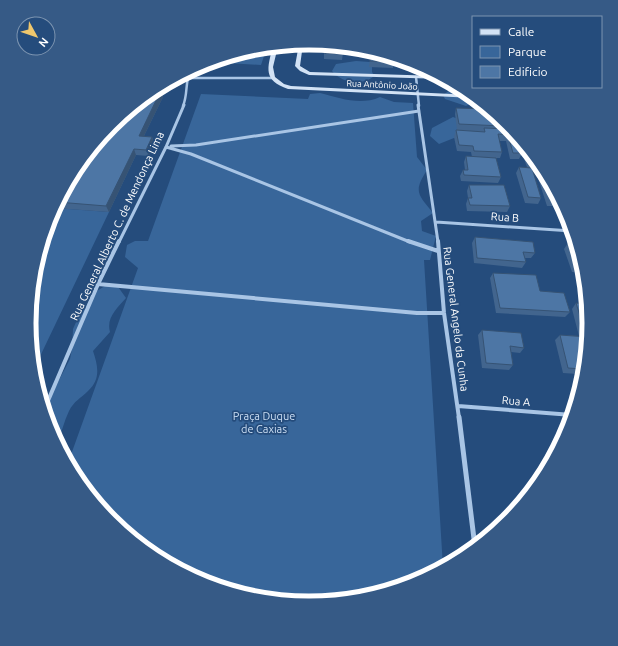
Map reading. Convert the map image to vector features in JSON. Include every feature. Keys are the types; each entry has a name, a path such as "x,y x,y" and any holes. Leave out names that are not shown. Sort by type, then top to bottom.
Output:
{"main road":[{"name":"Rua Antônio João","path":"300,51 297,66 309,73 429,77"},
{"path":"272,78 270,70 275,52"},
{"name":"Rua Antônio João","path":"272,78 280,85 290,88 462,96"}],"street":[{"name":"Rua General Angelo da Cunha","path":"416,77 419,94 419,111 436,222 444,313 458,406 474,541"},
{"path":"188,78 272,78"},
{"name":"Rua General Alberto C. de Mendonça Lima","path":"47,402 98,284 166,147 187,97 187,79"},
{"path":"166,147 196,145 419,111"},
{"path":"166,147 191,154 438,252"},
{"name":"Rua B","path":"436,222 566,231"},
{"path":"98,284 417,313 444,313"},
{"name":"Rua A","path":"458,406 566,415"}],"green space":[{"path":"265,53 261,65 225,63"},
{"path":"356,61 370,62 374,76 364,81 352,82 341,78 332,71 336,64"},
{"path":"451,90 472,104 466,106 445,99 443,95"},
{"name":"Praça Duque de Caxias","path":"320,93 342,99 358,101 372,100 380,97 394,102 413,103 417,157 427,170 420,183 419,193 433,213 421,221 422,231 436,236 430,260 424,260 443,560 430,568 397,582 380,587 345,594 309,596 273,594 238,587 221,582 188,568 172,559 143,540 116,516 92,489 71,455 138,268 125,257 127,245 135,241 148,241 201,94 308,99 310,94"},
{"path":"453,117 461,120 469,129 464,134 439,144 430,136 432,128"},
{"path":"61,208 109,212 38,360 36,323 38,287 50,235"},
{"path":"116,284 126,298 116,309 111,318 109,327 110,332 93,351 97,367 97,377 95,382 88,391 75,402 69,411 60,435 47,402 70,359 73,329 77,320 95,292 105,286"}],"building":[{"path":"325,51 342,52 342,54 324,53"},
{"path":"370,57 390,62 370,61"},
{"path":"159,95 139,136 152,137 146,150 134,149 106,206 64,203 82,171 104,143 129,118"},
{"path":"456,108 478,109 497,126 459,124"},
{"path":"484,128 501,129 506,135 498,134 502,152 474,151 473,146 459,145 456,130 485,132"},
{"path":"509,137 522,153 513,153"},
{"path":"466,156 496,158 501,177 464,175 463,170 468,170"},
{"path":"519,167 532,168 541,198 528,197"},
{"path":"469,185 504,185 510,206 470,205 468,198 472,198"},
{"path":"547,190 553,200 550,200"},
{"path":"475,237 533,242 535,253 523,252 526,262 477,258"},
{"path":"568,243 570,243 576,267"},
{"path":"493,273 536,275 540,291 564,293 570,312 500,308"},
{"path":"576,303 581,303 582,322"},
{"path":"482,330 521,333 524,348 510,346 513,365 486,363"},
{"path":"560,335 581,337 578,369 568,368"}]}
